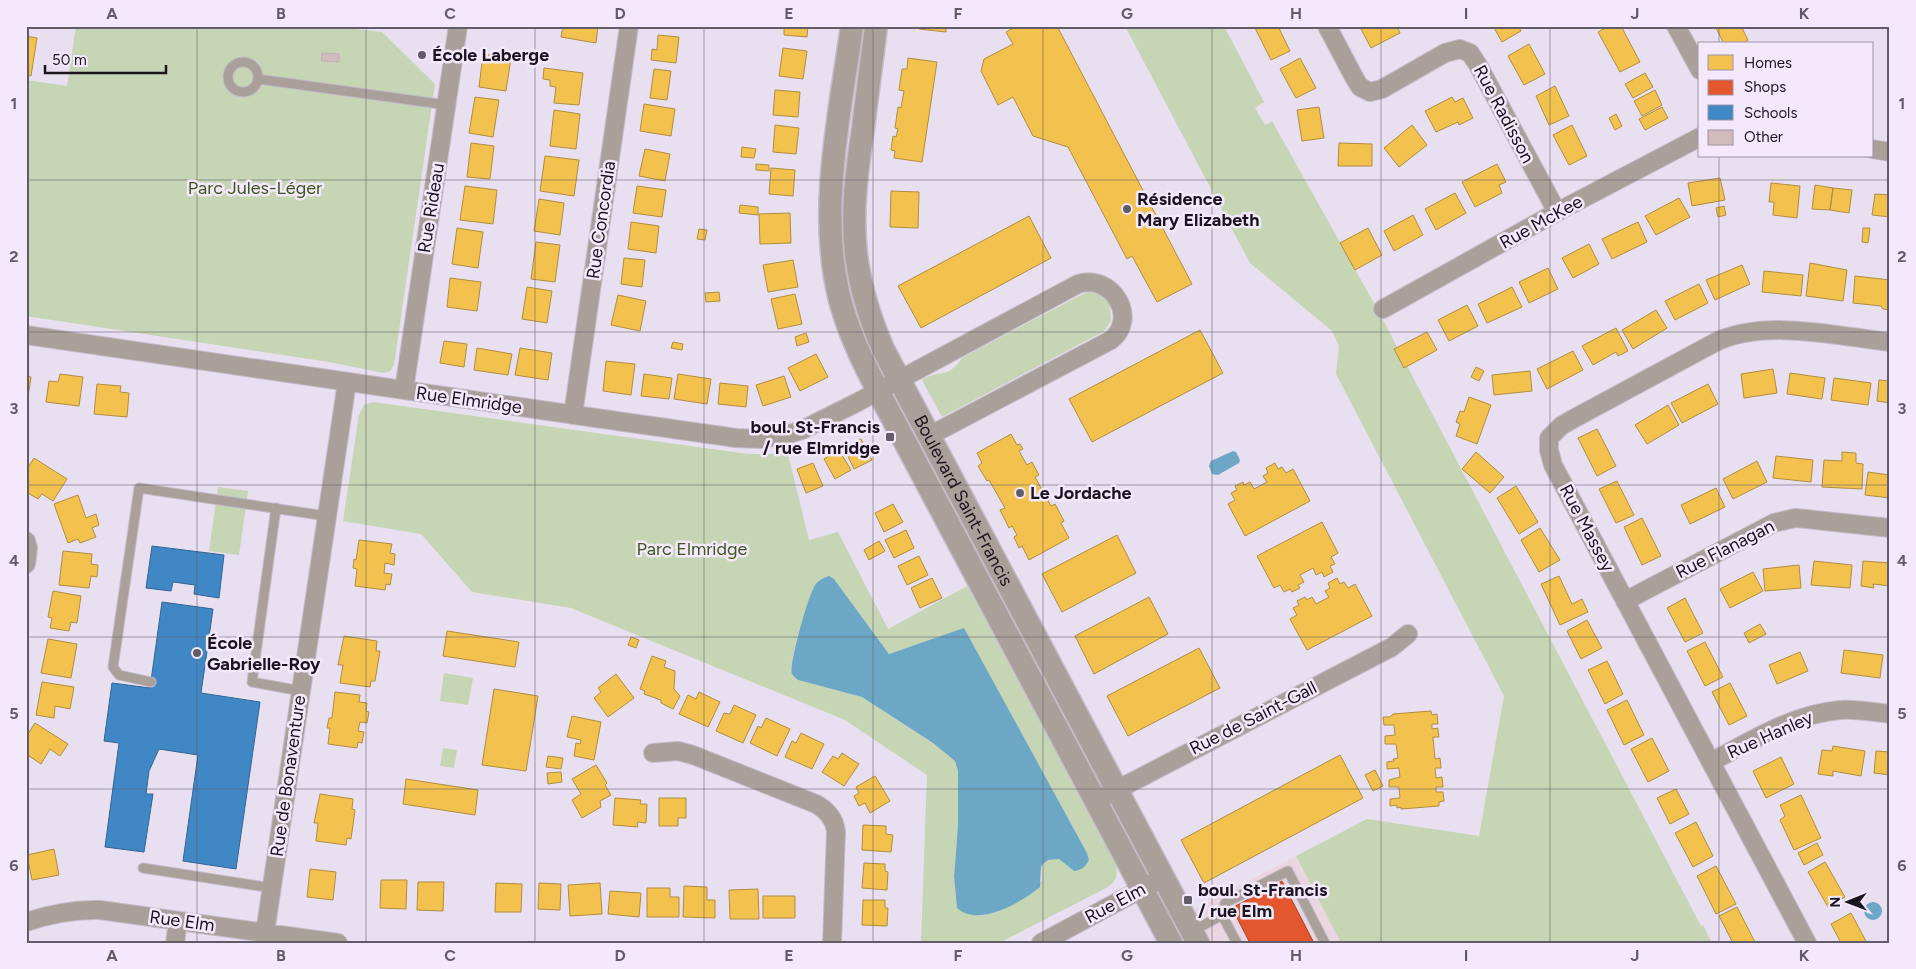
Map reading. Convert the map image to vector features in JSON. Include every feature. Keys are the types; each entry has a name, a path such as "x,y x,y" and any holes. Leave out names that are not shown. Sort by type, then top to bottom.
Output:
{"street":[{"name":"Rue Rideau","path":"404,390 458,26"},
{"name":"Rue Concordia","path":"572,415 629,26"},
{"name":"Boulevard Saint-Francis","path":"852,26 832,182 831,246 835,279 844,314 855,344 878,391 1171,943"},
{"name":"Boulevard Saint-Francis","path":"876,26 854,208 859,273 866,305 883,350 1195,937"},
{"name":"Rue Radisson","path":"1327,26 1354,79 1360,87 1370,92 1382,89 1445,53 1460,49 1470,53 1557,212"},
{"path":"1676,26 1698,66"},
{"name":"Rue McKee","path":"1383,309 1557,212 1698,138"},
{"path":"1874,149 1890,152"},
{"name":"Rue Elmridge","path":"26,335 572,415 762,439 780,437 802,430 1078,284 1089,282 1104,286 1112,292 1120,303 1122,316 1117,334 1110,340 929,436"},
{"name":"Rue Massey","path":"1807,943 1553,465 1548,444 1549,438 1554,432 1573,418 1724,338 1756,331 1790,331 1890,342"},
{"name":"Rue de Bonaventure","path":"265,933 347,382"},
{"name":"Rue Flanagan","path":"1625,601 1774,523 1795,518 1890,528"},
{"path":"26,541 28,548 26,564"},
{"name":"Rue de Saint-Gall","path":"1096,800 1392,647 1408,634"},
{"name":"Rue Hanley","path":"1711,762 1780,727 1806,717 1840,710 1890,714"},
{"path":"653,753 678,751 694,755 816,804 827,811 834,821 836,831 832,943"},
{"name":"Rue Elm","path":"1041,943 1164,877"},
{"name":"Rue Elm","path":"26,922 56,913 86,910 115,912 338,943"},
{"path":"175,943 178,921"}],"lane":[{"path":"258,78 447,105"},
{"path":"151,682 119,675 113,667 139,488 326,516"},
{"path":"276,508 252,682 301,691"},
{"path":"143,868 272,888"},
{"path":"1195,937 1222,915 1226,903 1288,871 1325,943"},
{"path":"1222,915 1237,943"}],"shaded area":[{"path":"1296,856 1341,943 1213,943 1195,909"}],"green space":[{"name":"Parc Jules-Léger","path":"76,26 329,26 382,32 435,84 394,365 390,371 384,373 329,362 26,316 26,80 67,86"},
{"path":"1125,26 1224,26 1264,102 1255,108 1265,125 1272,121 1374,303 1701,926 1703,925 1712,943 1341,943 1296,856 1367,819 1479,836 1504,696 1336,374 1339,346 1332,331 1250,263"},
{"path":"1088,292 1101,295 1110,304 1111,321 1104,331 942,417 922,380 952,369 962,358"},
{"name":"Parc Elmridge","path":"373,402 748,454 770,454 787,450 809,540 838,532 888,629 967,586 1116,866 1117,873 1114,881 1106,888 1003,941 995,943 921,943 927,775 845,720 571,608 472,592 421,534 343,521 359,415 364,405","holes":["834,579 889,654 964,629 1087,853 1089,860 1074,871 1059,859 1048,860 1041,865 1042,881 957,908 954,877 958,825 958,771 955,761 933,743 862,697 798,680 794,677 792,668 793,658 813,588"]},
{"path":"218,487 248,491 239,555 209,551"},
{"path":"444,673 473,678 468,705 440,701"},
{"path":"443,748 457,750 454,768 440,766"}],"water":[{"path":"1233,451 1236,452 1240,460 1239,463 1218,475 1212,474 1209,466 1211,461"},
{"path":"829,576 834,579 889,654 964,628 1087,853 1089,860 1083,868 1074,871 1059,859 1048,860 1041,866 1040,887 1011,906 1000,911 976,915 966,913 957,908 954,877 958,825 958,771 955,761 933,743 862,697 798,680 792,674 793,658 811,593 817,583"},
{"path":"1869,902 1877,902 1882,907 1880,918 1869,920 1864,915 1864,907"}],"building: Homes":[{"path":"563,26 598,26 596,43 561,37"},
{"path":"784,26 808,26 807,37 784,35"},
{"path":"919,26 946,26 946,32 919,29"},
{"name":"Résidence Mary Elizabeth","path":"1017,26 1057,26 1192,284 1157,302 1132,256 1127,259 1068,147 1033,136 1013,97 998,105 981,71 984,59 1013,44 1006,32"},
{"path":"1254,26 1278,26 1290,51 1271,60"},
{"path":"1367,26 1397,26 1400,33 1371,48 1361,29"},
{"path":"1493,26 1518,26 1521,31 1502,42"},
{"path":"1609,26 1621,26 1640,62 1620,72 1598,32"},
{"path":"1715,26 1741,26 1748,40 1745,42 1723,42"},
{"path":"658,35 679,37 676,63 651,60 652,49 657,50"},
{"path":"26,36 37,38 31,76 26,75"},
{"path":"1529,44 1545,74 1524,85 1508,56"},
{"path":"783,48 807,51 803,79 779,76"},
{"path":"483,54 511,58 506,91 479,87"},
{"path":"908,58 937,62 922,162 894,158 895,151 891,150 893,136 896,137 898,129 895,128 898,107 901,108 904,91 899,90 902,69 907,69"},
{"path":"1300,58 1316,88 1296,98 1280,69"},
{"path":"544,68 583,73 579,105 554,103 556,87 550,86 550,80 543,79"},
{"path":"654,69 671,71 667,100 650,98"},
{"path":"1645,73 1653,87 1633,98 1625,84"},
{"path":"1555,86 1569,116 1549,125 1536,96"},
{"path":"775,90 800,92 798,117 773,115"},
{"path":"1655,90 1662,105 1642,116 1634,101"},
{"path":"475,97 499,100 493,137 469,133"},
{"path":"1452,97 1455,102 1463,98 1473,118 1459,125 1458,122 1436,132 1425,111"},
{"path":"644,104 675,109 671,136 640,131"},
{"path":"1319,107 1324,138 1302,141 1297,110"},
{"path":"1662,107 1668,118 1645,130 1639,119"},
{"path":"554,110 580,114 576,149 550,146"},
{"path":"1616,114 1622,126 1615,130 1609,118"},
{"path":"775,125 799,128 796,154 773,152"},
{"path":"1412,125 1427,145 1399,167 1384,148"},
{"path":"1572,125 1587,156 1569,165 1553,135"},
{"path":"471,143 494,146 490,179 467,177"},
{"path":"1339,143 1372,144 1372,166 1338,166"},
{"path":"742,147 756,149 754,158 741,157"},
{"path":"645,149 670,154 665,181 639,176"},
{"path":"545,156 579,160 574,196 540,191"},
{"path":"756,164 769,165 769,171 756,170"},
{"path":"1497,164 1506,182 1499,185 1502,193 1475,207 1462,182"},
{"path":"771,168 795,170 793,196 769,194"},
{"path":"1720,178 1725,200 1692,206 1688,183"},
{"path":"1771,183 1800,186 1797,218 1773,215 1774,202 1769,202"},
{"path":"1815,185 1833,188 1830,210 1812,209"},
{"path":"465,186 497,190 493,224 460,220"},
{"path":"637,186 666,190 662,217 633,213"},
{"path":"1833,188 1852,190 1849,213 1830,210"},
{"path":"891,191 919,192 918,228 890,227"},
{"path":"1455,193 1466,213 1436,230 1425,209"},
{"path":"1875,194 1890,195 1890,217 1872,215"},
{"path":"1679,198 1690,217 1656,235 1645,216"},
{"path":"539,199 564,203 560,235 534,231"},
{"path":"740,205 758,207 758,215 739,213"},
{"path":"1724,206 1726,215 1718,217 1716,208"},
{"path":"790,213 791,243 760,244 759,214"},
{"path":"1413,215 1423,235 1394,251 1384,231"},
{"path":"1029,216 1051,258 921,328 898,286"},
{"path":"631,222 659,226 656,253 628,249"},
{"path":"1638,222 1647,242 1612,259 1602,239"},
{"path":"457,228 483,232 478,268 452,264"},
{"path":"1368,228 1382,255 1355,270 1340,243"},
{"path":"1863,228 1870,228 1868,243 1862,242"},
{"path":"699,229 707,230 705,240 697,239"},
{"path":"536,242 560,245 555,282 531,279"},
{"path":"1589,244 1599,264 1573,278 1562,258"},
{"path":"624,258 645,260 642,287 621,284"},
{"path":"793,260 798,287 768,292 763,265"},
{"path":"1810,263 1847,270 1843,301 1806,296"},
{"path":"1742,265 1750,284 1715,300 1706,280"},
{"path":"1548,268 1558,289 1529,303 1519,282"},
{"path":"1764,271 1803,275 1801,296 1762,292"},
{"path":"1855,276 1890,280 1890,310 1883,309 1881,306 1853,303"},
{"path":"450,278 481,282 477,311 447,307"},
{"path":"1699,284 1708,303 1675,320 1665,301"},
{"path":"527,287 552,291 547,323 522,319"},
{"path":"1512,287 1522,307 1487,323 1478,304"},
{"path":"719,292 720,301 706,302 705,293"},
{"path":"795,294 802,324 778,329 771,299"},
{"path":"618,295 646,301 640,331 611,325"},
{"path":"1467,305 1478,326 1449,341 1438,320"},
{"path":"1656,310 1667,328 1633,349 1622,330"},
{"path":"1616,328 1628,351 1618,356 1616,352 1593,365 1582,346"},
{"path":"1200,330 1223,373 1092,442 1069,399"},
{"path":"1427,332 1437,350 1404,368 1394,349"},
{"path":"806,333 809,342 797,346 795,337"},
{"path":"444,341 467,344 464,367 440,363"},
{"path":"673,342 683,344 682,350 671,348"},
{"path":"477,348 512,354 508,375 474,370"},
{"path":"520,348 552,353 548,380 515,375"},
{"path":"1573,351 1583,370 1547,389 1537,369"},
{"path":"816,354 828,377 800,391 788,368"},
{"path":"606,361 635,364 631,395 603,391"},
{"path":"1476,367 1484,371 1479,381 1471,377"},
{"path":"1773,369 1777,393 1744,398 1741,374"},
{"path":"1530,371 1532,391 1494,395 1492,375"},
{"path":"1790,373 1825,378 1822,399 1787,394"},
{"path":"60,374 83,377 79,406 46,402 49,381 58,382"},
{"path":"644,374 672,378 669,399 641,396"},
{"path":"678,374 711,379 707,404 674,399"},
{"path":"26,376 31,377 27,404 26,404"},
{"path":"784,376 791,397 763,406 756,385"},
{"path":"1834,378 1871,383 1868,405 1831,400"},
{"path":"1879,380 1890,381 1890,403 1877,401"},
{"path":"720,383 748,386 746,407 718,404"},
{"path":"97,384 121,386 120,392 129,393 127,417 94,414"},
{"path":"1708,384 1718,404 1682,423 1671,403"},
{"path":"1469,397 1491,405 1477,444 1456,436 1460,424 1456,422 1460,411 1464,412"},
{"path":"1668,405 1679,425 1647,444 1635,425"},
{"path":"1597,429 1616,466 1597,476 1578,438"},
{"name":"Le Jordache","path":"1011,434 1017,445 1020,444 1023,449 1019,451 1027,465 1032,462 1039,475 1035,477 1051,506 1055,504 1064,521 1061,523 1069,538 1029,560 1022,546 1019,548 1014,537 1017,535 1012,526 1009,528 1000,510 1005,508 989,480 987,481 978,466 982,463 977,453"},
{"path":"861,439 872,460 854,469 844,448"},
{"path":"839,450 851,470 835,479 824,459"},
{"path":"1476,452 1504,477 1490,493 1462,469"},
{"path":"1842,452 1856,453 1856,463 1863,464 1862,489 1822,487 1824,460 1842,461"},
{"path":"1776,456 1813,460 1811,482 1773,478"},
{"path":"34,458 67,479 53,501 42,494 38,499 26,492 26,471"},
{"path":"1757,461 1767,482 1733,499 1723,479"},
{"path":"813,463 823,486 806,493 797,469"},
{"path":"1275,463 1278,469 1282,467 1286,473 1293,469 1310,501 1245,536 1228,504 1235,500 1231,493 1237,490 1235,486 1243,482 1244,485 1250,482 1254,489 1267,482 1263,476 1268,473 1266,468"},
{"path":"1868,472 1890,475 1890,498 1865,495"},
{"path":"1617,481 1634,515 1616,523 1599,489"},
{"path":"1516,486 1538,522 1519,534 1497,498"},
{"path":"1716,488 1725,507 1690,524 1681,505"},
{"path":"78,495 86,518 96,514 99,525 92,528 96,537 80,543 78,539 68,543 54,504"},
{"path":"893,504 903,522 884,532 875,513"},
{"path":"1642,518 1661,556 1642,565 1624,527"},
{"path":"1322,522 1338,553 1331,557 1335,564 1330,566 1333,572 1324,577 1322,572 1316,575 1313,568 1300,575 1304,582 1298,585 1300,588 1292,592 1290,589 1284,592 1280,585 1274,588 1257,556"},
{"path":"1540,528 1560,560 1539,572 1521,540"},
{"path":"906,530 914,548 894,558 885,540"},
{"path":"1117,535 1136,573 1062,612 1042,574"},
{"path":"359,540 392,544 390,553 395,554 394,565 385,563 384,573 392,574 390,585 386,584 385,590 355,586 357,569 353,568"},
{"path":"879,541 885,551 869,560 864,550"},
{"path":"63,551 92,554 91,564 98,565 97,577 91,576 89,588 59,585"},
{"path":"919,556 928,575 907,585 898,566"},
{"path":"1814,561 1852,565 1850,588 1811,585"},
{"path":"1863,561 1890,563 1890,586 1873,584 1874,588 1861,586"},
{"path":"1799,565 1801,588 1765,591 1763,569"},
{"path":"1753,572 1763,591 1730,608 1720,589"},
{"path":"1559,576 1572,604 1582,599 1588,612 1560,625 1541,584"},
{"path":"932,578 942,598 920,608 911,588"},
{"path":"1337,578 1340,584 1344,582 1348,588 1355,584 1372,616 1307,650 1290,619 1297,615 1293,608 1299,605 1297,601 1305,597 1307,600 1312,597 1316,604 1329,597 1325,591 1330,588 1328,583"},
{"path":"53,591 81,596 77,623 71,622 69,631 50,628 52,618 48,617"},
{"path":"1149,597 1168,634 1094,674 1075,636"},
{"path":"1685,598 1703,633 1685,642 1667,608"},
{"path":"1587,620 1602,648 1581,659 1567,631"},
{"path":"1760,624 1766,634 1749,643 1744,633"},
{"path":"447,631 519,642 515,667 443,656"},
{"path":"344,636 377,641 376,651 380,651 375,681 371,681 370,687 340,683 343,665 338,665"},
{"path":"631,637 639,640 636,648 628,645"},
{"path":"48,639 77,644 71,678 41,673"},
{"path":"1705,642 1723,677 1705,686 1687,651"},
{"path":"1199,648 1220,688 1128,736 1107,696"},
{"path":"1844,650 1883,655 1880,678 1841,673"},
{"path":"1800,652 1808,671 1777,684 1769,665"},
{"path":"652,656 666,661 664,667 675,671 674,689 680,696 673,709 661,703 661,700 644,694 645,691 640,689"},
{"path":"1607,661 1623,694 1605,704 1588,670"},
{"path":"616,674 634,698 608,717 594,698 601,692 598,688"},
{"path":"42,682 74,687 70,709 55,706 54,718 36,715"},
{"path":"1730,683 1747,716 1729,725 1712,692"},
{"path":"494,689 538,696 526,771 482,765"},
{"path":"335,692 360,695 359,702 367,703 366,711 369,712 367,723 360,722 358,731 364,732 362,743 358,742 357,748 328,744 330,728 327,728 329,718 332,718"},
{"path":"699,692 720,702 708,727 679,714 688,695 696,699"},
{"path":"1627,700 1644,735 1624,745 1607,710"},
{"path":"734,705 756,715 743,743 716,731 724,713 730,714"},
{"path":"1431,711 1432,715 1437,714 1438,724 1432,724 1432,729 1438,728 1439,737 1433,737 1435,759 1440,758 1441,768 1435,768 1436,778 1442,777 1443,787 1436,787 1436,792 1443,792 1444,801 1439,802 1439,806 1401,809 1401,807 1397,808 1397,805 1390,806 1390,799 1400,798 1399,787 1389,787 1389,780 1400,777 1399,768 1387,769 1387,762 1398,758 1396,744 1385,744 1385,736 1395,735 1394,725 1384,725 1383,717 1390,717 1393,714"},
{"path":"572,716 601,722 594,760 574,756 576,743 580,744 581,740 567,737"},
{"path":"766,718 790,729 777,756 750,743 758,726 761,728"},
{"path":"35,723 68,744 60,756 50,749 41,764 26,754 26,737"},
{"path":"801,733 824,744 812,769 785,757 792,741 796,743"},
{"path":"1652,738 1669,771 1648,782 1631,749"},
{"path":"1833,746 1865,751 1861,776 1833,771 1833,776 1818,774 1822,750 1832,751"},
{"path":"1876,751 1890,752 1890,775 1874,773"},
{"path":"842,753 859,764 844,786 822,772 833,756 838,759"},
{"path":"1340,755 1363,798 1204,883 1181,840"},
{"path":"548,756 563,758 561,769 546,767"},
{"path":"1781,757 1794,784 1766,798 1753,771"},
{"path":"596,765 607,783 605,785 611,795 600,801 601,807 582,818 572,800 581,794 572,779"},
{"path":"1375,770 1383,786 1373,791 1365,775"},
{"path":"561,772 562,782 548,784 547,773"},
{"path":"875,776 890,801 870,813 865,803 859,806 854,796 859,793 856,787"},
{"path":"406,779 478,790 475,815 403,804"},
{"path":"1676,789 1689,814 1670,824 1657,798"},
{"path":"320,794 353,799 352,809 355,810 351,839 347,838 346,845 316,841 318,823 314,823"},
{"path":"1801,795 1821,838 1794,850 1780,820 1785,816 1780,805"},
{"path":"615,798 641,800 640,804 647,804 646,823 637,822 638,827 613,825"},
{"path":"659,798 686,798 686,818 678,818 678,826 659,826"},
{"path":"1696,822 1713,856 1693,867 1675,833"},
{"path":"863,825 886,826 886,834 893,835 891,852 862,850"},
{"path":"1817,843 1823,855 1804,865 1798,853"},
{"path":"54,849 59,875 32,880 27,855"},
{"path":"1825,862 1845,897 1828,907 1808,872"},
{"path":"864,863 885,864 885,871 888,872 887,890 862,888"},
{"path":"1716,866 1736,904 1716,914 1697,876"},
{"path":"310,869 336,872 333,900 307,897"},
{"path":"381,880 407,880 406,909 380,908"},
{"path":"418,882 444,882 443,911 417,910"},
{"path":"496,883 522,884 521,912 495,912"},
{"path":"539,883 561,884 560,910 538,909"},
{"path":"600,883 602,914 570,916 568,885"},
{"path":"684,886 707,887 707,900 715,900 715,918 683,917"},
{"path":"647,888 670,888 670,897 679,897 679,917 647,917"},
{"path":"758,889 759,919 730,919 729,890"},
{"path":"610,891 641,893 639,917 608,914"},
{"path":"763,896 795,896 795,918 763,918"},
{"path":"863,900 885,900 885,908 888,908 887,926 862,925"},
{"path":"1737,907 1755,942 1753,943 1733,943 1719,916"},
{"path":"1851,913 1867,943 1841,943 1831,924"}],"building: Shops":[{"path":"1282,881 1314,943 1250,943 1232,908"}],"building: Schools":[{"path":"152,546 224,555 219,598 194,594 195,585 173,582 171,591 146,588"},
{"path":"162,602 213,609 201,693 260,702 236,869 183,861 198,755 159,749 149,771 146,794 153,794 144,852 105,847 119,743 104,741 112,683 150,688"}],"building: Other":[{"path":"322,53 339,54 339,62 321,61"}],"place":[{"name":"École Laberge","path":"422,55"},
{"name":"Résidence Mary Elizabeth","path":"1127,209"},
{"name":"boul. St-Francis / rue Elmridge","path":"890,437"},
{"name":"Le Jordache","path":"1020,493"},
{"name":"École Gabrielle-Roy","path":"197,653"},
{"name":"boul. St-Francis / rue Elm","path":"1188,900"}]}
